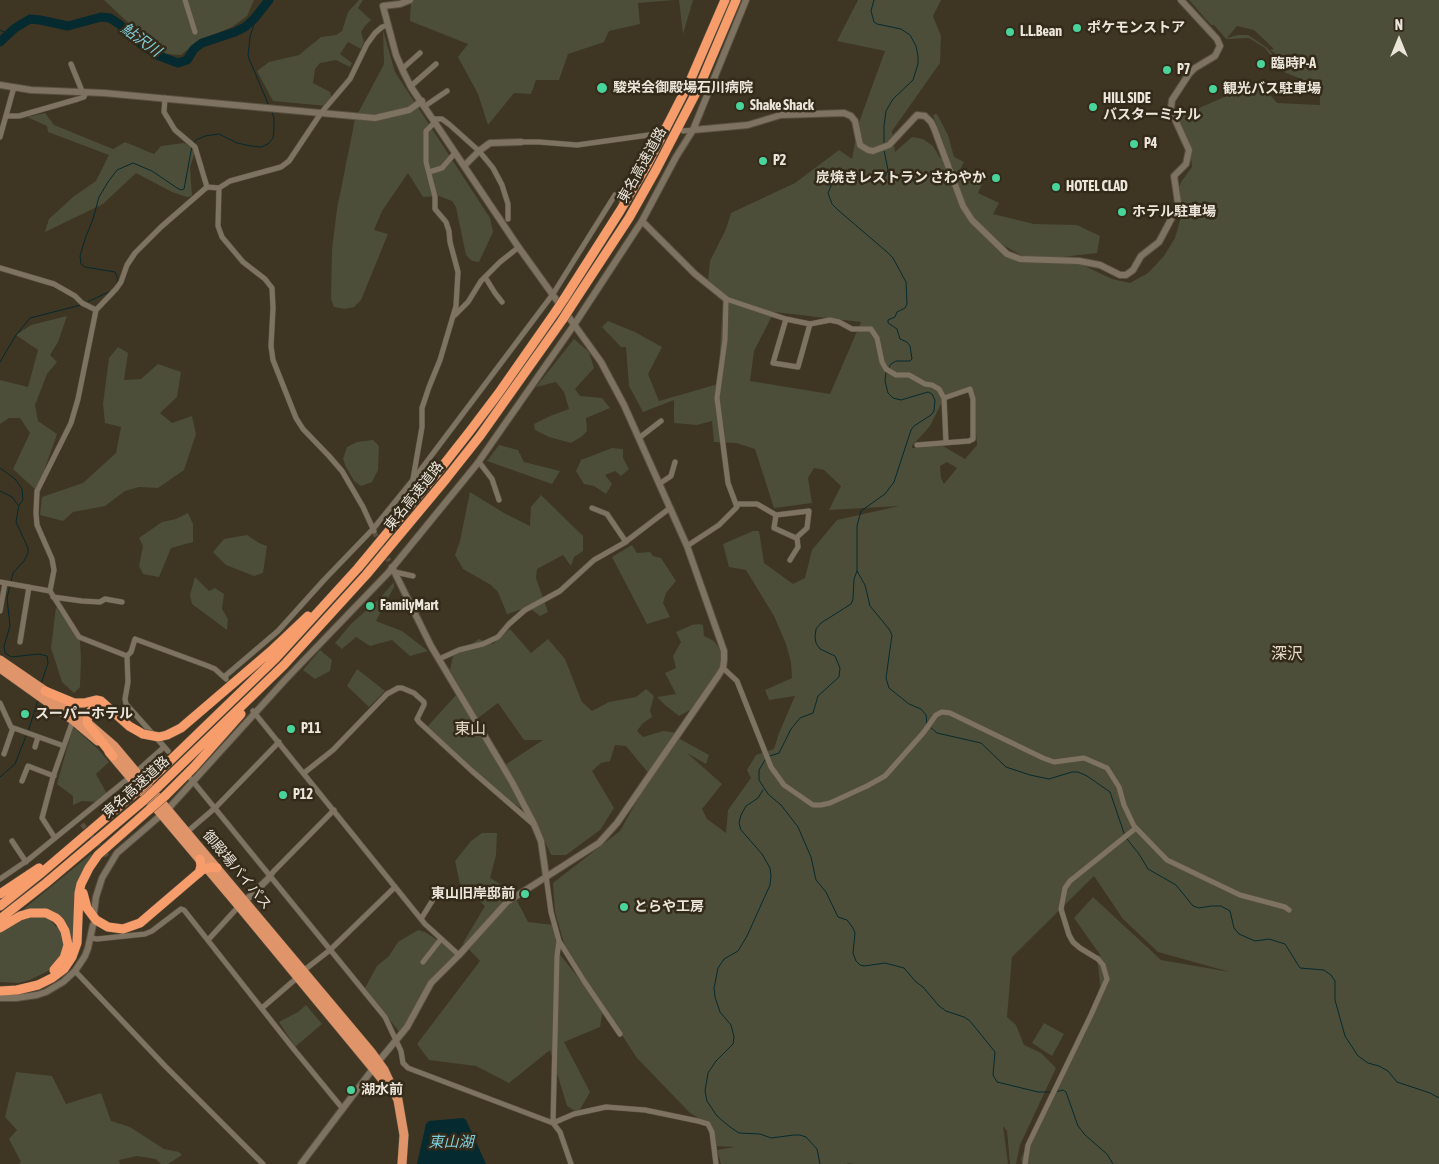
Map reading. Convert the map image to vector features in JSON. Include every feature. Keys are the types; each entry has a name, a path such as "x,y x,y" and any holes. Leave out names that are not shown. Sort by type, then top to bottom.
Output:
{"highway":[{"name":"東名高速道路","path":"0,906 150,780 276,658 358,568 437,473 498,394 564,299 620,211 647,165 690,81 725,0"},
{"name":"東名高速道路","path":"0,919 46,883 143,801 284,665 366,575 446,479 507,400 563,320 624,226 691,103 736,0"},
{"path":"41,692 74,703 99,700 134,729 143,734 158,737 167,735 181,728 271,651 358,568"},
{"name":"御殿場バイパス","path":"0,660 41,692 133,774"},
{"path":"0,991 17,990 38,985 58,974 68,963 77,942 79,893 89,868 98,855 165,796 194,767 284,665"},
{"name":"御殿場バイパス","path":"0,668 87,721 114,746 133,774 165,812 200,859 212,868"},
{"path":"112,756 102,741 89,728 87,721 91,710 98,707 106,708 118,716"},
{"name":"御殿場バイパス","path":"165,812 187,832 212,868 376,1065 397,1105 404,1135 402,1164"},
{"path":"0,894 36,871 100,818 110,815"},
{"path":"198,873 201,866 200,859"},
{"path":"84,880 84,899 90,914 101,924 114,929 124,929 140,923 198,873 212,868"},
{"path":"0,928 25,914 35,912 46,913 56,918 63,926 67,935 68,945 61,962 47,975 25,984 0,985"}],"street":[{"path":"185,0 195,32"},
{"path":"301,1164 376,1065 408,1027 431,983 459,956 507,902 598,843 617,823 723,668 724,651 687,546 624,405 600,362 553,294 518,248 411,86 402,69 396,55 383,3 400,4 410,0"},
{"path":"94,912 99,888 109,858 165,812 254,712 392,567 479,462 574,325 693,130 746,0"},
{"path":"683,132 748,125 781,115 844,113 855,121 858,140 863,147 873,150 890,142 917,115 925,116 934,128 963,206 972,220 1010,256 1020,259 1079,261 1100,265 1120,275 1126,275 1133,270 1141,256 1160,242 1178,203 1174,176 1186,164 1189,150 1172,115 1172,100 1189,74 1195,68 1215,56 1220,46 1217,39 1181,0"},
{"path":"126,656 79,637 74,632 51,594 54,570 52,559 37,525 37,491 71,423 78,399 96,310 121,282 127,264 135,253 161,227 207,187 219,188 230,181 281,167 289,161 321,113 350,78 367,44 375,33 388,25"},
{"path":"402,69 420,53"},
{"path":"6,116 20,116 84,97 84,92 71,64"},
{"path":"411,86 436,64"},
{"path":"0,85 14,88 164,98 375,118 409,110 447,91"},
{"path":"0,137 14,88"},
{"path":"164,98 164,112 175,130 195,146 207,187"},
{"path":"434,120 442,120 450,124 479,151 493,168 502,185 508,204 508,219"},
{"path":"413,480 422,427 422,408 440,360 456,306 458,272 446,222 435,209 435,197 426,162 426,131 434,120"},
{"path":"464,166 490,143 539,142 577,145 656,134"},
{"path":"428,172 442,168 455,153"},
{"path":"219,188 218,226 222,237 243,262 265,279 272,288 271,346 273,360 296,418 303,429 342,471 363,507 374,531"},
{"path":"126,656 131,652 135,639 215,669 225,678 278,631 324,580 374,531 553,294 615,195 620,199"},
{"path":"639,219 695,274 726,299 786,319 810,324 830,320 839,322 852,329 871,328 877,338 882,362 886,370 896,375 909,375 924,384 932,385 939,389 944,398 946,442"},
{"path":"452,317 468,302 485,277 518,248"},
{"path":"0,268 54,284 96,310"},
{"path":"485,277 502,302"},
{"path":"687,546 719,525 737,507 728,483 717,398 726,340 726,299"},
{"path":"786,319 773,363 798,367 810,324"},
{"path":"917,445 969,441 973,438 973,398 970,389 944,398"},
{"path":"638,438 662,421"},
{"path":"479,462 492,479 499,500"},
{"path":"659,484 671,476 675,462"},
{"path":"736,504 757,504 776,515 808,511 807,528 797,537"},
{"path":"592,508 607,514 626,542"},
{"path":"439,659 498,637 508,624 524,610 560,591 594,560 626,542 670,508"},
{"path":"776,515 774,528 797,537"},
{"path":"790,560 798,547 797,537"},
{"path":"392,567 413,576"},
{"path":"392,567 439,659 512,782 534,824 542,842 551,912 559,940 620,1034"},
{"path":"0,611 2,582 29,587 82,602 100,602 105,599 122,602"},
{"path":"20,642 29,587"},
{"path":"0,879 26,862 54,838 80,822 133,774 166,749 126,704 124,699 128,682 126,656"},
{"path":"723,668 737,682 771,767 784,785 813,805 830,803 885,776 924,732 936,715 942,712 950,713 1054,762 1084,758 1107,768 1119,786 1124,805 1136,828 1167,860 1240,896 1284,907 1288,910"},
{"path":"304,773 333,750 387,694 402,688 414,693 424,702 417,719 419,722 534,824"},
{"path":"0,703 11,727 64,746"},
{"path":"254,712 421,920 459,956"},
{"path":"54,838 42,818 73,720"},
{"path":"4,754 13,728"},
{"path":"35,747 38,737"},
{"path":"187,832 215,808 280,742"},
{"path":"22,781 28,766 54,776"},
{"path":"192,780 385,1017 397,1040 403,1063 408,1068 553,1123 560,1132 571,1164"},
{"path":"208,940 334,810"},
{"path":"1025,1164 1028,1145 1107,979 1103,965 1098,959 1080,948 1069,935 1061,909 1064,888 1070,881 1136,828"},
{"path":"12,840 26,862"},
{"path":"262,1008 330,950 395,887"},
{"path":"421,920 439,890"},
{"path":"91,938 145,934 152,931 180,909 184,910 343,1109"},
{"path":"0,998 27,997 46,992 63,982 75,971 85,956 93,925"},
{"path":"423,962 441,939"},
{"path":"553,1123 559,940"},
{"path":"75,971 165,1066 264,1164"},
{"path":"553,1123 574,1114 606,1107 645,1110 698,1121 708,1124 712,1132 716,1164"}],"green space":[{"path":"104,0 254,0 247,16 232,27 198,41 181,55 166,54 136,30"},
{"path":"359,0 363,0 358,8 371,20 361,32 364,42 361,49 348,42 340,54 352,63 350,67 336,60 320,63 315,69 313,83 330,92 332,98 327,106 273,101 257,71 269,62 299,55 321,37 336,35 342,31 348,12"},
{"path":"411,0 674,0 638,3 640,24 609,31 604,42 568,54 559,80 536,80 531,94 514,93 488,125 478,94 458,57 468,44 410,21"},
{"path":"679,0 693,0 683,34"},
{"path":"858,0 941,0 933,16 941,36 940,63 892,131 895,152 912,137 923,139 933,146 940,158 946,156 944,144 933,115 936,114 948,135 954,157 964,162 960,170 982,184 978,193 999,203 993,214 1034,224 1077,225 1100,236 1097,253 1045,259 1070,259 1112,279 1130,283 1148,273 1164,256 1175,238 1182,213 1178,190 1181,182 1192,167 1190,148 1178,123 1183,115 1259,82 1277,103 1320,105 1320,87 1284,72 1283,67 1276,62 1265,48 1249,38 1226,39 1189,0 1439,0 1439,1164 1022,1164 1021,1158 1101,993 1097,955 1101,956 1074,918 1093,897 1161,960 1230,972 1158,952 1123,919 1094,876 1012,957 1007,1017 1016,1025 1024,1045 1041,1053 1056,1068 1020,1145 1016,1164 1010,1164 1007,1131 1003,1126 1008,1164 721,1164 717,1150 735,1147 716,1146 708,1124 690,1113 637,1058 566,950 555,912 553,883 620,831 655,768 650,775 626,746 615,745 610,761 601,763 592,771 614,808 600,830 566,855 551,855 534,817 494,790 426,728 458,693 505,765 543,740 524,740 498,703 478,718 450,670 453,656 479,639 493,644 510,629 531,653 548,639 565,659 582,702 592,711 609,702 636,697 646,689 654,696 650,711 652,717 643,723 637,731 643,737 663,731 678,733 678,738 709,755 706,764 687,753 722,784 702,809 707,819 726,833 728,810 751,778 747,770 756,755 774,749 795,696 769,700 765,690 792,678 791,662 786,644 774,616 746,570 729,567 723,544 753,531 759,531 764,563 793,584 805,578 812,550 837,520 899,506 829,510 841,486 824,470 814,468 808,478 812,503 774,508 755,449 736,443 714,442 712,421 697,425 674,423 674,400 643,412 629,386 626,347 621,347 602,327 608,321 635,332 662,347 648,374 659,401 718,384 723,298 708,280 710,261 726,229 731,213 795,183 839,150 852,159 858,125 885,51 837,41","holes":["1237,26 1254,30 1274,49 1270,50 1280,57 1282,64 1266,47 1248,35 1227,38","981,233 1030,260 1019,261","774,312 861,322 830,394 750,381 754,351","972,389 977,445 965,459 943,446 912,448 930,426 944,398","947,462 957,468 944,484 941,478 940,466"]},
{"path":"383,30 395,72 490,218 493,232 479,262 472,261 466,255 456,207 452,201 439,196 423,197 408,173 382,211 374,230 388,234 361,300 354,307 345,309 334,307 331,299 332,249 337,209 355,119 384,64"},
{"path":"45,113 54,125 113,149 125,142 154,154 161,146 184,143 196,149 190,167 192,196 187,197 172,192 136,173 103,204 45,232 49,219 73,197 96,181 109,155 48,132 47,126 27,117"},
{"path":"67,316 58,342 50,355 57,362 47,374 35,405 38,421 57,434 37,491 13,469 30,433 20,418 9,418 0,424 0,380 28,387 38,350 16,335 31,325"},
{"path":"574,339 589,352 594,368 575,389 580,396 602,398 610,408 586,418 587,431 571,443 549,437 535,430 534,424 569,409 564,392 556,382 536,387"},
{"path":"118,347 128,353 124,380 141,379 158,364 181,372 177,397 160,413 172,423 192,416 196,434 184,470 158,488 139,487 125,491 105,506 73,512 63,521 40,515 42,497 83,483 116,453 121,427 105,423 103,404 109,358"},
{"path":"373,440 379,446 378,470 372,482 361,486 354,481 343,459 347,447 357,442"},
{"path":"499,445 518,450 524,462 560,471 552,484 487,461"},
{"path":"612,448 623,449 623,458 629,469 621,476 615,471 605,475 612,484 606,494 594,486 584,484 576,471 581,460"},
{"path":"470,492 504,513 530,526 531,507 541,495 583,536 583,551 574,557 571,566 563,555 537,569 536,578 548,612 540,616 528,607 507,614 498,592 491,585 463,569 455,555 460,541"},
{"path":"188,513 193,524 193,542 171,548 159,577 143,574 139,566 143,546 139,538 162,522 176,519"},
{"path":"247,535 267,546 263,573 254,576 226,565 213,552 224,539"},
{"path":"632,545 637,553 650,552 653,556 661,558 676,581 666,593 663,603 670,617 647,624 612,557"},
{"path":"195,577 209,591 215,588 224,594 222,609 228,619 227,630 192,604 190,595"},
{"path":"394,582 394,587 376,621 402,631 428,651 410,656 392,640 370,646 356,637 342,649 335,643 351,624 381,597"},
{"path":"56,607 80,640 80,687 74,693 62,682 51,648"},
{"path":"699,624 703,625 704,636 714,641 720,650 722,663 718,676 692,709 679,716 657,697 676,694 665,673 676,668 673,656 681,642 676,632"},
{"path":"320,650 332,660 330,671 315,679 303,670"},
{"path":"357,669 385,691 369,707 347,686"},
{"path":"73,727 98,749 109,762 96,774 107,794 97,802 82,801 73,805 73,796 57,784"},
{"path":"482,833 497,833 496,855 490,878 512,891 528,922 554,925 557,951 603,1008 600,1027 564,1042 590,1092 578,1113 567,1106 550,1050 509,1083 476,1066 429,1060 417,1044 480,961 463,943 485,906 460,884 455,861 471,841"},
{"path":"91,854 94,855 87,866 75,941 69,951 59,917 14,917"},
{"path":"30,916 44,916 49,918 56,927 59,926 64,940 61,958 48,971 30,980 18,983 0,982 0,932 17,921"},
{"path":"418,930 425,932 457,953 400,1033 365,988 377,966 389,956 398,942"},
{"path":"306,1005 322,1024 295,1047 279,1022 298,1012"},
{"path":"1044,1023 1064,1034 1052,1056 1032,1043"},
{"path":"16,1072 52,1076 66,1104 101,1093 111,1121 130,1127 164,1149 179,1152 182,1155 168,1164 161,1164 156,1159 137,1156 119,1160 120,1164 19,1164 21,1162 9,1139 17,1130 5,1117"}],"water":[{"name":"東山湖","path":"463,1118 466,1120 486,1164 417,1164 426,1124 429,1121"}],"waterway":[{"name":"鮎沢川","path":"0,42 15,28 30,19 68,26 101,17 110,18 157,55 178,63 187,60 194,49 202,43 245,27 269,0"},
{"path":"874,0 871,11 874,22 901,29 910,35 916,46 918,56 918,64 913,80 893,99 886,111 884,144"},
{"path":"254,19 248,56 269,106"},
{"path":"0,30 8,34"},
{"path":"194,143 205,136 219,134 237,143 261,147 268,144 273,138 274,118 272,112"},
{"path":"116,285 118,279 115,272 85,267 81,264 80,256 99,197 117,170 133,163 152,171 177,188 184,189 192,146"},
{"path":"884,150 888,170 882,180 844,179 832,184 828,193 832,204 893,258 906,282 907,304 905,308 897,312 895,317 888,320 888,323 897,329 900,339 907,342 910,346 912,359 910,361 896,361 888,369"},
{"path":"85,303 111,291"},
{"path":"0,362 16,335 30,318 81,305"},
{"path":"770,756 779,753 791,729 800,718 813,713 818,696 839,677 840,668 835,656 820,649 816,643 816,629 821,623 851,604 854,579 857,571 857,526 861,511 885,494 894,482 911,430 934,411 935,400 932,394 928,392 901,400 893,398 888,393 885,381 886,372"},
{"path":"0,468 15,479 22,489 23,500 19,505 16,522 28,548 28,553 24,561 13,573 11,582"},
{"path":"0,491 12,497 18,505"},
{"path":"857,571 865,585 870,606 892,635 886,678 889,688 909,704 921,709 926,715 927,724"},
{"path":"10,586 7,598 10,626 4,646 5,653 11,657 39,654 47,656 48,663 41,684"},
{"path":"28,732 38,700"},
{"path":"930,727 937,733 981,743 1006,767 1030,775 1049,779 1078,772 1087,776 1110,792 1125,836"},
{"path":"0,777 15,764 26,736"},
{"path":"765,760 759,770 759,780 768,794 781,805 798,827 811,857 816,880 826,892 838,917 847,920 853,928 855,933 853,953 856,961 864,966 885,963 904,968 939,1006 970,1021 995,1052 993,1075 997,1082 1038,1092 1051,1092"},
{"path":"763,790 758,798 746,806 739,823 741,830 762,854 770,868 770,885 747,936 738,951 724,959 718,968 714,988 715,997 720,1012 731,1025 734,1037 733,1044 716,1061 708,1073 705,1091 707,1101 717,1116 739,1133 760,1134 771,1138 794,1135 806,1137 817,1149 820,1164"},
{"path":"1127,839 1148,869 1176,885 1193,906 1199,908 1221,906 1230,911 1234,928 1239,934 1255,941 1269,939 1285,944 1300,968 1324,970 1331,975 1335,981 1335,1000 1345,1036 1358,1056 1368,1063 1388,1071 1397,1082 1439,1098"},
{"path":"1055,1092 1063,1090 1066,1092 1078,1126 1085,1135 1107,1154 1113,1164"}],"tunnel":[{"path":"374,532 389,561"},
{"path":"82,824 107,856"}],"place":[{"name":"ポケモンストア","path":"1077,28"},
{"name":"L.L.Bean","path":"1010,32"},
{"name":"臨時P-A","path":"1261,64"},
{"name":"P7","path":"1167,70"},
{"name":"駿栄会御殿場石川病院","path":"602,88"},
{"name":"観光バス駐車場","path":"1213,89"},
{"name":"Shake Shack","path":"740,106"},
{"name":"HILL SIDE バスターミナル","path":"1093,107"},
{"name":"P4","path":"1134,144"},
{"name":"P2","path":"763,161"},
{"name":"炭焼きレストラン さわやか","path":"996,178"},
{"name":"HOTEL CLAD","path":"1056,187"},
{"name":"ホテル駐車場","path":"1122,212"},
{"name":"FamilyMart","path":"370,606"},
{"name":"スーパーホテル","path":"25,714"},
{"name":"P11","path":"291,729"},
{"name":"P12","path":"283,795"},
{"name":"東山旧岸邸前","path":"525,894"},
{"name":"とらや工房","path":"624,907"},
{"name":"湖水前","path":"351,1090"}],"district":[{"name":"深沢","path":"1287,654"},
{"name":"東山","path":"470,729"}]}
